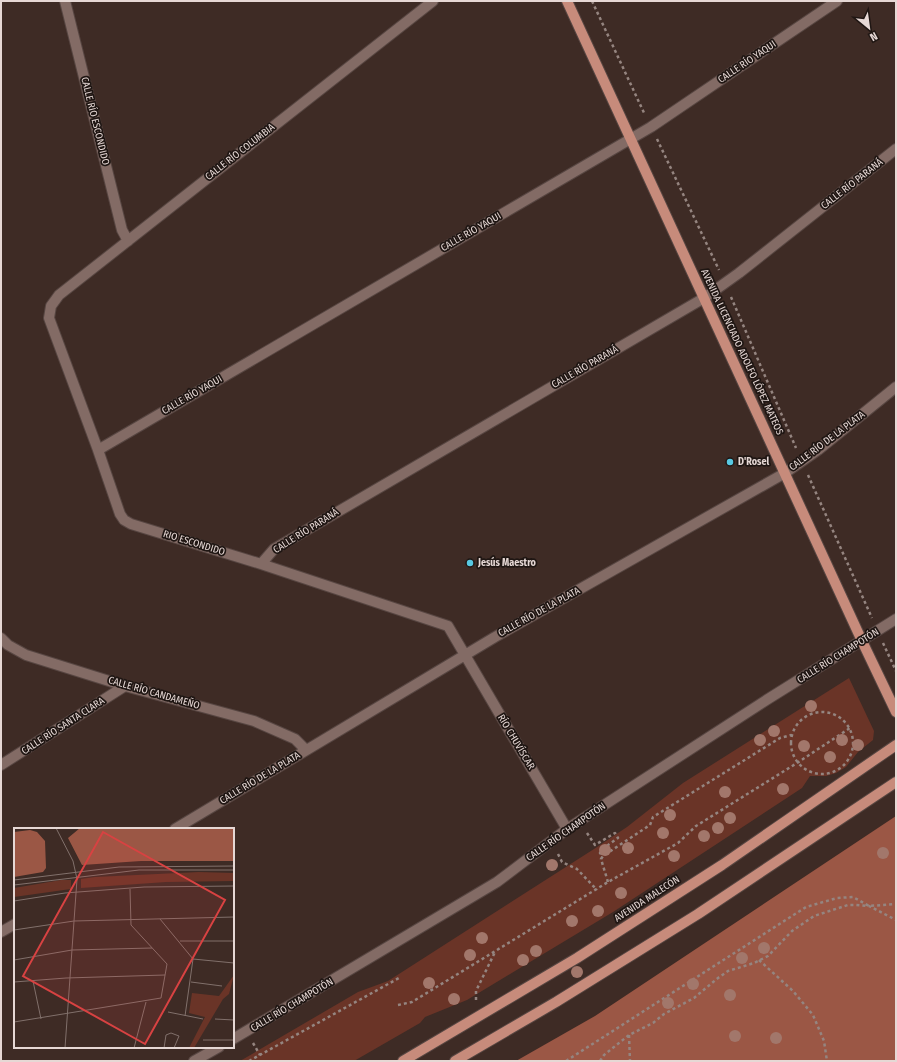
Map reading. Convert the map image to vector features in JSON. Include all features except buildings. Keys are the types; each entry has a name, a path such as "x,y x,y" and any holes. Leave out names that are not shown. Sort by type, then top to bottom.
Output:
{"main road":[{"name":"AVENIDA LICENCIADO ADOLFO LÓPEZ MATEOS","path":"567,1 896,712"},
{"name":"AVENIDA MALECÓN","path":"402,1061 597,946 722,865 896,746"},
{"path":"455,1061 556,1002 698,914 896,782"}],"street":[{"name":"CALLE RÍO ESCONDIDO","path":"65,1 122,230 128,240"},
{"name":"CALLE RÍO COLUMBIA","path":"51,306 59,295 433,1"},
{"name":"CALLE RÍO YAQUI","path":"98,450 651,127 831,2"},
{"name":"CALLE RÍO PARANÁ","path":"261,564 274,549 704,298 896,149"},
{"name":"RIO ESCONDIDO","path":"51,306 50,318 120,514 124,520 132,524 261,564 448,626 465,655"},
{"name":"CALLE RÍO DE LA PLATA","path":"177,828 465,655 785,473 802,462 896,387"},
{"name":"CALLE RÍO CHAMPOTÓN","path":"234,1039 497,882 579,821 768,699 896,619"},
{"name":"CALLE RÍO CANDAMEÑO","path":"1,638 8,645 26,655 125,686 254,721 295,739 306,750"},
{"name":"RÍO CHUVÍSCAR","path":"465,655 567,829"},
{"name":"CALLE RÍO SANTA CLARA","path":"1,766 125,686"},
{"path":"1,932 14,925"},
{"path":"194,1061 217,1048"}],"path":[{"path":"592,1 725,283 802,462 896,671"},
{"path":"824,711 835,714 844,720 850,728 854,740 848,762 839,769 828,774 817,774 806,771 797,763 792,754 790,745 791,734 796,725 804,717 814,712 824,711"},
{"path":"398,1005 412,1002 608,882 678,843 696,826 850,728"},
{"path":"602,856 650,825 653,817 780,738 791,734"},
{"path":"579,821 596,845 615,833 618,838 600,852 608,882"},
{"path":"562,862 577,869 597,890"},
{"path":"566,1061 806,907 837,898 854,897 896,920"},
{"path":"600,1061 609,1050 629,1035 653,1023 664,1014 694,998 728,971 754,963 768,956 792,931 814,916 848,905 869,906 896,904"},
{"path":"476,1001 476,991 496,950"},
{"path":"759,960 793,990 813,1015 824,1041 827,1061"},
{"path":"249,1061 399,978"},
{"path":"629,1035 630,1061"},
{"path":"254,1045 260,1055"}],"shaded area":[{"path":"849,678 874,731 873,740 858,752 846,767 836,773 826,776 810,776 802,788 613,912 467,1000 425,1017 420,1023 354,1061 240,1061 358,992 388,981 627,827 683,783"},
{"path":"896,816 896,1061 516,1061 595,1016"}],"place":[{"name":"D'Rosel","path":"730,462"},
{"name":"Jesús Maestro","path":"470,563"}]}
